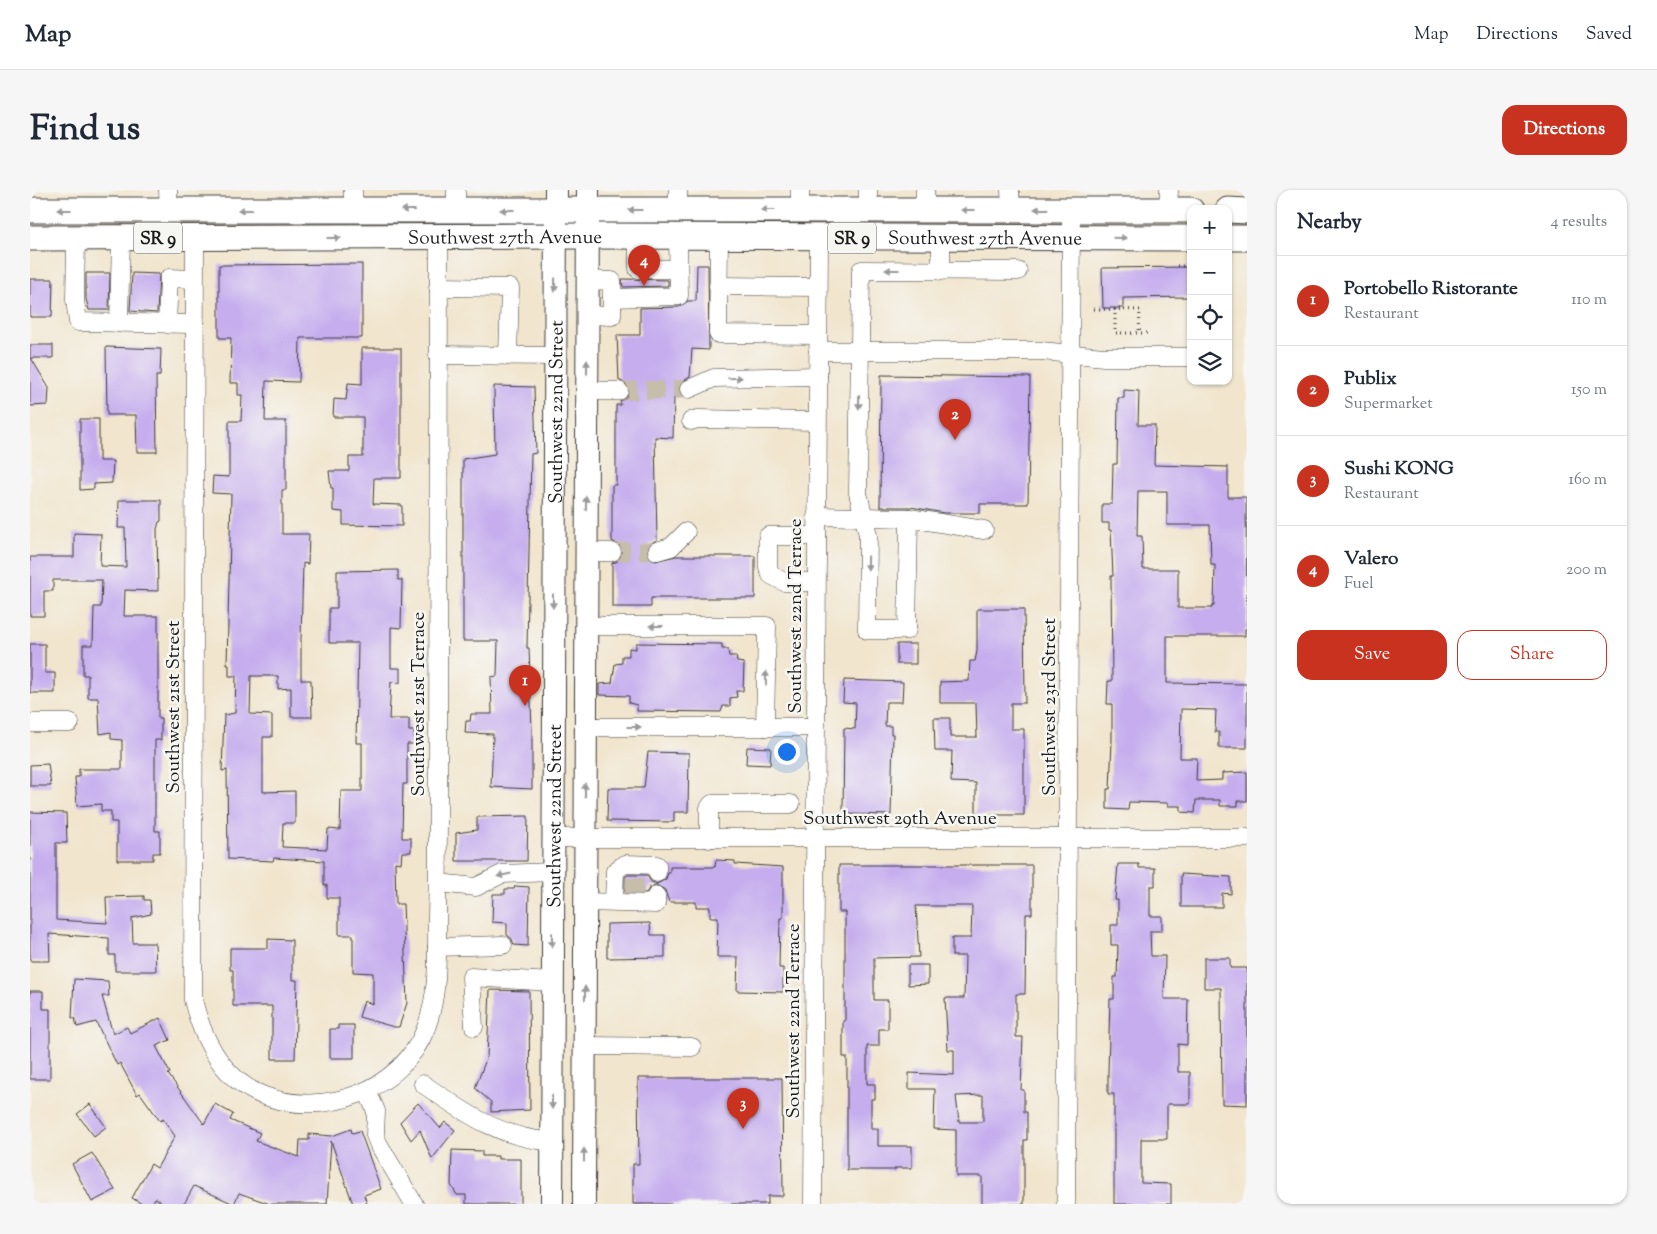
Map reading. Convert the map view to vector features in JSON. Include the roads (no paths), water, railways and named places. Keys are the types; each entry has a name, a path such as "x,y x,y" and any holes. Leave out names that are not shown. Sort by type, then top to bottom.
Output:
{"highway":[{"name":"Southwest 27th Avenue","path":"30,210 171,204 353,200 800,200 863,203 925,200 1010,200 1071,210 1176,204"},
{"path":"762,238 780,232 789,226 800,200"},
{"path":"970,238 998,226 1010,200"},
{"path":"819,238 822,229 829,221 863,203"},
{"path":"171,204 190,222 195,238"},
{"path":"1232,210 1247,210"},
{"name":"Southwest 27th Avenue","path":"30,238 438,238 556,236 1187,238"},
{"path":"1232,238 1247,238"}],"main road":[{"name":"Southwest 22nd Street","path":"552,1204 553,552 556,200"},
{"name":"Southwest 22nd Street","path":"584,1204 588,200"},
{"path":"553,552 586,552"}],"street":[{"name":"Southwest 23rd Street","path":"1066,1204 1071,210"},
{"path":"638,237 638,269"},
{"path":"588,280 612,289 679,296 678,237"},
{"path":"718,237 718,334 818,343 860,351 1041,351 1104,357 1187,357"},
{"path":"76,238 75,300 78,322 194,324"},
{"path":"119,323 121,238"},
{"name":"Southwest 21st Street","path":"195,238 193,1000 204,1034 214,1053 236,1080 265,1096 280,1100 316,1103"},
{"name":"Southwest 21st Terrace","path":"316,1103 345,1098 366,1091 387,1079 400,1068 414,1050 426,1029 435,994 438,883 438,238"},
{"name":"Southwest 22nd Terrace","path":"813,1204 819,238"},
{"path":"941,238 941,271"},
{"path":"588,316 612,316 612,289 622,271 678,269"},
{"path":"909,518 907,630 867,630 868,535 858,493 861,270 1018,271"},
{"path":"167,324 169,278 194,279"},
{"path":"718,286 818,287"},
{"path":"438,287 510,288 508,356"},
{"path":"438,355 555,356"},
{"path":"689,389 714,378 818,376"},
{"path":"587,391 619,391"},
{"path":"691,421 697,419 817,421"},
{"path":"816,516 909,518 984,530"},
{"path":"657,552 671,547 686,532"},
{"path":"816,536 768,536 768,567 771,575 784,582 816,582"},
{"path":"586,552 612,552"},
{"path":"586,626 767,626 766,727"},
{"path":"30,723 70,723"},
{"path":"585,728 815,727"},
{"path":"708,839 709,808 712,804 791,804"},
{"name":"Southwest 29th Avenue","path":"553,838 1247,838"},
{"path":"636,839 636,868"},
{"path":"614,902 615,871 625,864 636,868 656,865 656,873"},
{"path":"438,883 476,887 502,874 552,872"},
{"path":"585,902 614,902 634,899 656,904 656,896"},
{"path":"437,947 503,945"},
{"path":"474,1027 471,977 552,982"},
{"path":"584,1046 692,1047"},
{"path":"423,1084 459,1109 504,1133 525,1139 552,1142"},
{"path":"366,1091 376,1111 378,1143 414,1204"}],"tunnel":[{"path":"619,391 689,389"},
{"path":"612,552 657,551"},
{"path":"634,896 635,872"}],"place":[{"name":"Valero","path":"644,286"},
{"name":"Publix","path":"955,440"},
{"name":"Portobello Ristorante","path":"525,706"},
{"name":"Sushi KONG","path":"743,1129"}]}
